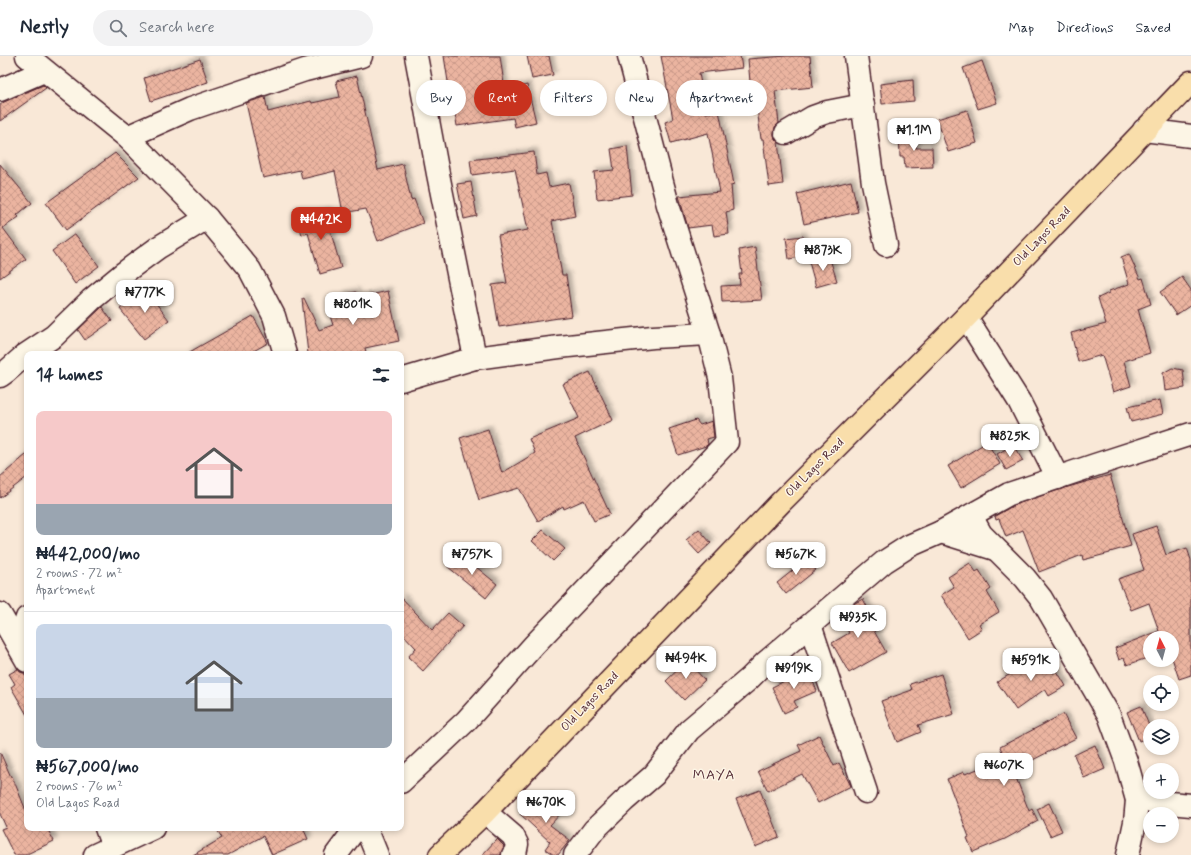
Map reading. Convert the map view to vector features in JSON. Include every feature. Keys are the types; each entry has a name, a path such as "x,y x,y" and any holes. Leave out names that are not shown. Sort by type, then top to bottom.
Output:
{"main road":[{"name":"Old Lagos Road","path":"440,855 485,812 781,502 966,317 1191,82"}],"street":[{"path":"27,56 127,137 207,218 250,270 274,316 284,351"},
{"path":"127,137 190,109 305,70 361,56"},
{"path":"416,56 438,174 476,358"},
{"path":"404,779 466,721 534,645 727,442 720,378 709,334 668,205 629,56"},
{"path":"856,56 873,183 886,244"},
{"path":"0,90 44,71"},
{"path":"786,133 813,117 827,112 863,105"},
{"path":"1144,130 1191,136"},
{"path":"32,351 54,336 91,300 124,272 159,247 207,218"},
{"path":"966,317 1019,401 1058,478"},
{"path":"404,379 476,358 559,347 637,339 709,334"},
{"path":"0,376 24,356"},
{"path":"575,855 594,830 654,775 689,730 884,562 909,546 941,532 1009,494 1191,434"},
{"path":"972,515 981,534 1025,578 1041,598 1109,715 1126,761 1137,800 1135,822 1128,855"},
{"path":"941,532 996,550"},
{"path":"0,614 22,652"},
{"path":"810,625 866,792"},
{"path":"22,652 24,638"},
{"path":"1137,800 1191,805"},
{"path":"485,812 513,836 517,844 515,854 513,855"},
{"path":"105,843 143,831"},
{"path":"336,855 354,831"},
{"path":"367,831 377,855"}],"building":[{"path":"444,56 500,56 503,80 474,80 474,116 532,116 532,106 536,122 515,127 513,118 457,126 455,116 466,116 466,80 448,80"},
{"path":"527,56 549,56 553,75 532,79"},
{"path":"661,56 740,56 742,68 699,73 700,80 676,80 676,116 720,116 734,184 731,185 733,210 726,212 729,234 714,236 712,225 688,228 679,196 720,192 708,133 671,143 665,122 673,119 668,93 668,80 666,80"},
{"path":"810,56 813,87 775,91 779,123 775,127 774,134 775,139 778,142 783,184 769,186 763,139 761,139 758,116 767,116 767,80 750,80 748,59"},
{"path":"200,59 208,82 151,101 144,78"},
{"path":"982,61 997,103 978,109 963,68"},
{"path":"357,76 378,170 403,164 411,200 414,199 423,223 378,241 366,209 343,213 335,171 302,179 300,170 263,178 246,103 265,97 268,112 311,101 312,103 340,97 336,81"},
{"path":"913,80 914,101 882,104 880,84"},
{"path":"43,85 46,88 0,121 0,105"},
{"path":"967,110 977,143 948,152 937,119"},
{"path":"915,130 916,148 932,148 933,167 905,168 904,157 900,157 899,131"},
{"path":"627,146 632,195 597,199 594,172 614,170 611,149"},
{"path":"534,152 537,175 546,173 549,187 569,183 575,216 552,221 562,275 566,275 572,316 499,327 492,285 507,283 498,235 528,230 515,169 472,175 470,160"},
{"path":"115,153 139,177 66,230 46,203"},
{"path":"0,164 32,203 17,215 19,217 3,228 26,259 0,278"},
{"path":"851,181 858,212 804,224 797,194"},
{"path":"471,182 477,216 464,219 457,184"},
{"path":"327,211 332,225 329,226 341,268 320,274 308,233 302,235 298,221"},
{"path":"75,234 99,266 75,284 52,251"},
{"path":"803,236 806,256 789,259 786,238"},
{"path":"755,247 762,300 722,302 721,286 740,285 739,274 742,274 739,250"},
{"path":"1129,254 1140,279 1143,278 1151,304 1138,309 1150,353 1124,361 1131,386 1113,392 1102,355 1078,362 1071,333 1106,324 1098,298 1109,293 1109,291 1129,284 1121,257"},
{"path":"829,256 837,281 816,287 809,262"},
{"path":"1182,277 1191,290 1191,305 1176,315 1160,292"},
{"path":"145,289 169,320 144,339 120,309"},
{"path":"388,291 399,341 365,348 366,351 308,351 302,299 304,298 319,330 333,325 329,313 332,313 330,306 342,304 341,295 356,292 357,298"},
{"path":"102,307 112,321 85,340 78,330"},
{"path":"253,316 268,343 253,351 191,351"},
{"path":"1172,368 1183,370 1185,388 1165,391 1163,373"},
{"path":"590,372 613,420 575,438 610,514 594,521 584,500 564,509 563,506 538,521 519,488 479,500 460,438 488,429 502,473 535,453 529,439 579,418 563,384"},
{"path":"1160,400 1163,414 1131,422 1127,407"},
{"path":"696,420 700,425 712,421 714,437 707,439 708,444 706,446 678,455 669,429"},
{"path":"987,442 1000,464 961,488 948,466"},
{"path":"1013,445 1023,461 1006,470 997,454"},
{"path":"24,457 24,479 0,498 0,477"},
{"path":"1110,475 1131,546 1083,560 1082,555 1039,572 1023,530 1006,537 999,519 996,520 995,516 1014,505"},
{"path":"1156,526 1166,555 1187,548 1191,560 1191,675 1179,679 1179,675 1175,667 1179,667 1179,631 1159,631 1149,603 1131,610 1118,579 1144,570 1132,534"},
{"path":"699,529 711,543 699,554 686,540"},
{"path":"543,530 565,549 553,561 532,541"},
{"path":"459,553 497,584 486,598 448,567"},
{"path":"807,559 816,570 786,594 777,583"},
{"path":"970,563 976,572 979,570 991,589 987,592 999,612 979,624 982,629 968,638 941,595 954,587 948,577"},
{"path":"863,599 871,614 866,617 886,652 849,673 832,643 849,633 840,616 855,603"},
{"path":"404,600 432,630 448,613 463,626 423,671 408,657 416,648 404,635"},
{"path":"1143,637 1143,659 1127,665 1124,658 1119,660 1115,648"},
{"path":"1044,654 1053,673 1057,671 1066,686 1049,696 1045,689 1016,710 997,682"},
{"path":"687,661 705,680 684,700 666,681"},
{"path":"18,669 20,672 24,673 24,710 11,687 15,684 9,674"},
{"path":"808,670 817,691 794,701 797,707 784,713 772,687"},
{"path":"941,674 954,714 918,725 921,732 897,742 881,701 912,690 910,684"},
{"path":"1141,706 1146,719 1143,719 1143,740 1139,741 1127,712"},
{"path":"1063,714 1076,738 1013,770 1029,811 1032,809 1038,821 1005,839 973,852 967,838 969,837 947,779 964,772 965,774 1005,758 1000,747"},
{"path":"819,735 834,766 839,763 851,786 818,803 802,774 768,791 758,771 801,751 798,745"},
{"path":"1095,745 1105,769 1084,778 1074,755"},
{"path":"0,752 24,806 24,831 49,831 54,841 25,855 14,855 1,829 6,827 0,814"},
{"path":"760,790 779,837 755,847 736,799"},
{"path":"548,797 563,811 550,825 570,840 558,855 554,855 545,849 550,842 520,814 533,800 540,806"},
{"path":"1049,803 1062,831 1050,836 1037,809"},
{"path":"218,831 304,831 308,839 272,855 263,836 228,855 193,855 222,838"},
{"path":"497,839 504,846 501,855 482,855"}],"district":[{"name":"MAYA","path":"714,775"}]}
